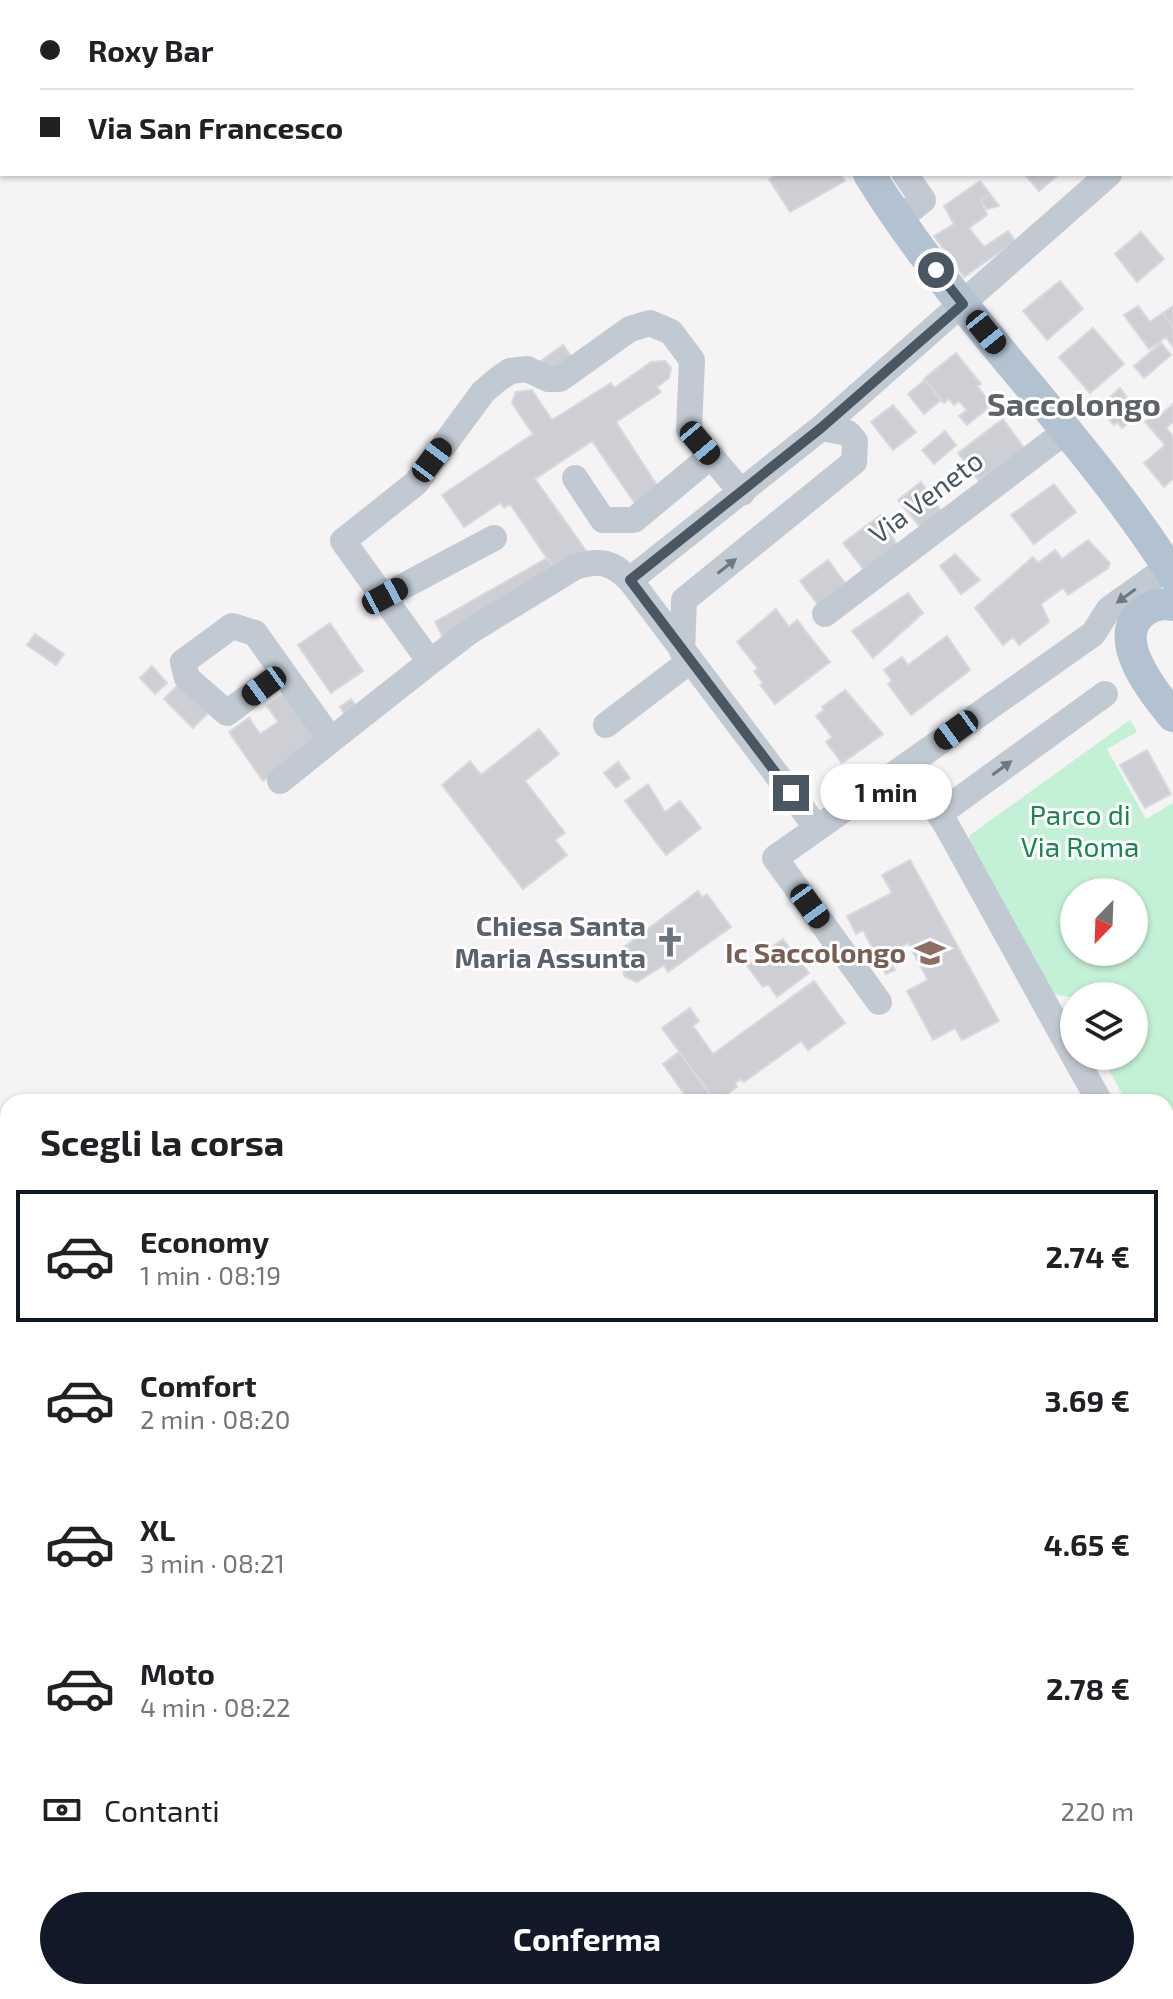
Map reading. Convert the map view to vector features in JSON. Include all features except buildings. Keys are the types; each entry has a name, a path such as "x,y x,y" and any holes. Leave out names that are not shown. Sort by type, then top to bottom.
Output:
{"main road":[{"path":"870,176 963,304 1066,431 1171,571"},
{"path":"1173,604 1162,603 1147,609 1132,624 1129,633 1134,656 1173,716"}],"street":[{"path":"899,219 923,200 906,176"},
{"path":"637,589 742,493 821,428 1107,176"},
{"path":"430,662 343,541 416,483 483,392 510,371 527,369 548,379 560,379 630,329 650,323 671,332 692,360 689,430 742,493"},
{"path":"280,781 469,632 575,567 595,561 607,563 659,603 684,600 854,462 855,441 848,433 821,428"},
{"name":"Via Veneto","path":"825,614 1066,431"},
{"path":"575,478 603,520 634,520 711,456"},
{"path":"385,596 494,538"},
{"path":"879,1002 775,858 1093,634 1109,609 1171,571"},
{"path":"637,589 817,828"},
{"path":"684,600 686,656"},
{"path":"1093,634 1129,633"},
{"path":"606,725 686,656"},
{"path":"282,672 331,740"},
{"path":"944,821 1105,694"},
{"path":"908,765 944,821 1060,1031"},
{"path":"1082,1070 1095,1094"}],"green space":[{"name":"Parco di Via Roma","path":"1130,720 1137,732 1107,749 1146,819 1173,803 1173,1094 1122,1094 1109,1070 1148,1070 1148,982 1060,982 1060,995 1052,993 968,842 970,835"}],"place":[{"name":"Chiesa Santa Maria Assunta","path":"670,942"},
{"name":"Ic Saccolongo","path":"930,953"}],"district":[{"name":"Saccolongo","path":"1074,405"}],"route":[{"path":"791,793 630,580 821,428 848,401 963,304 936,270"}]}
